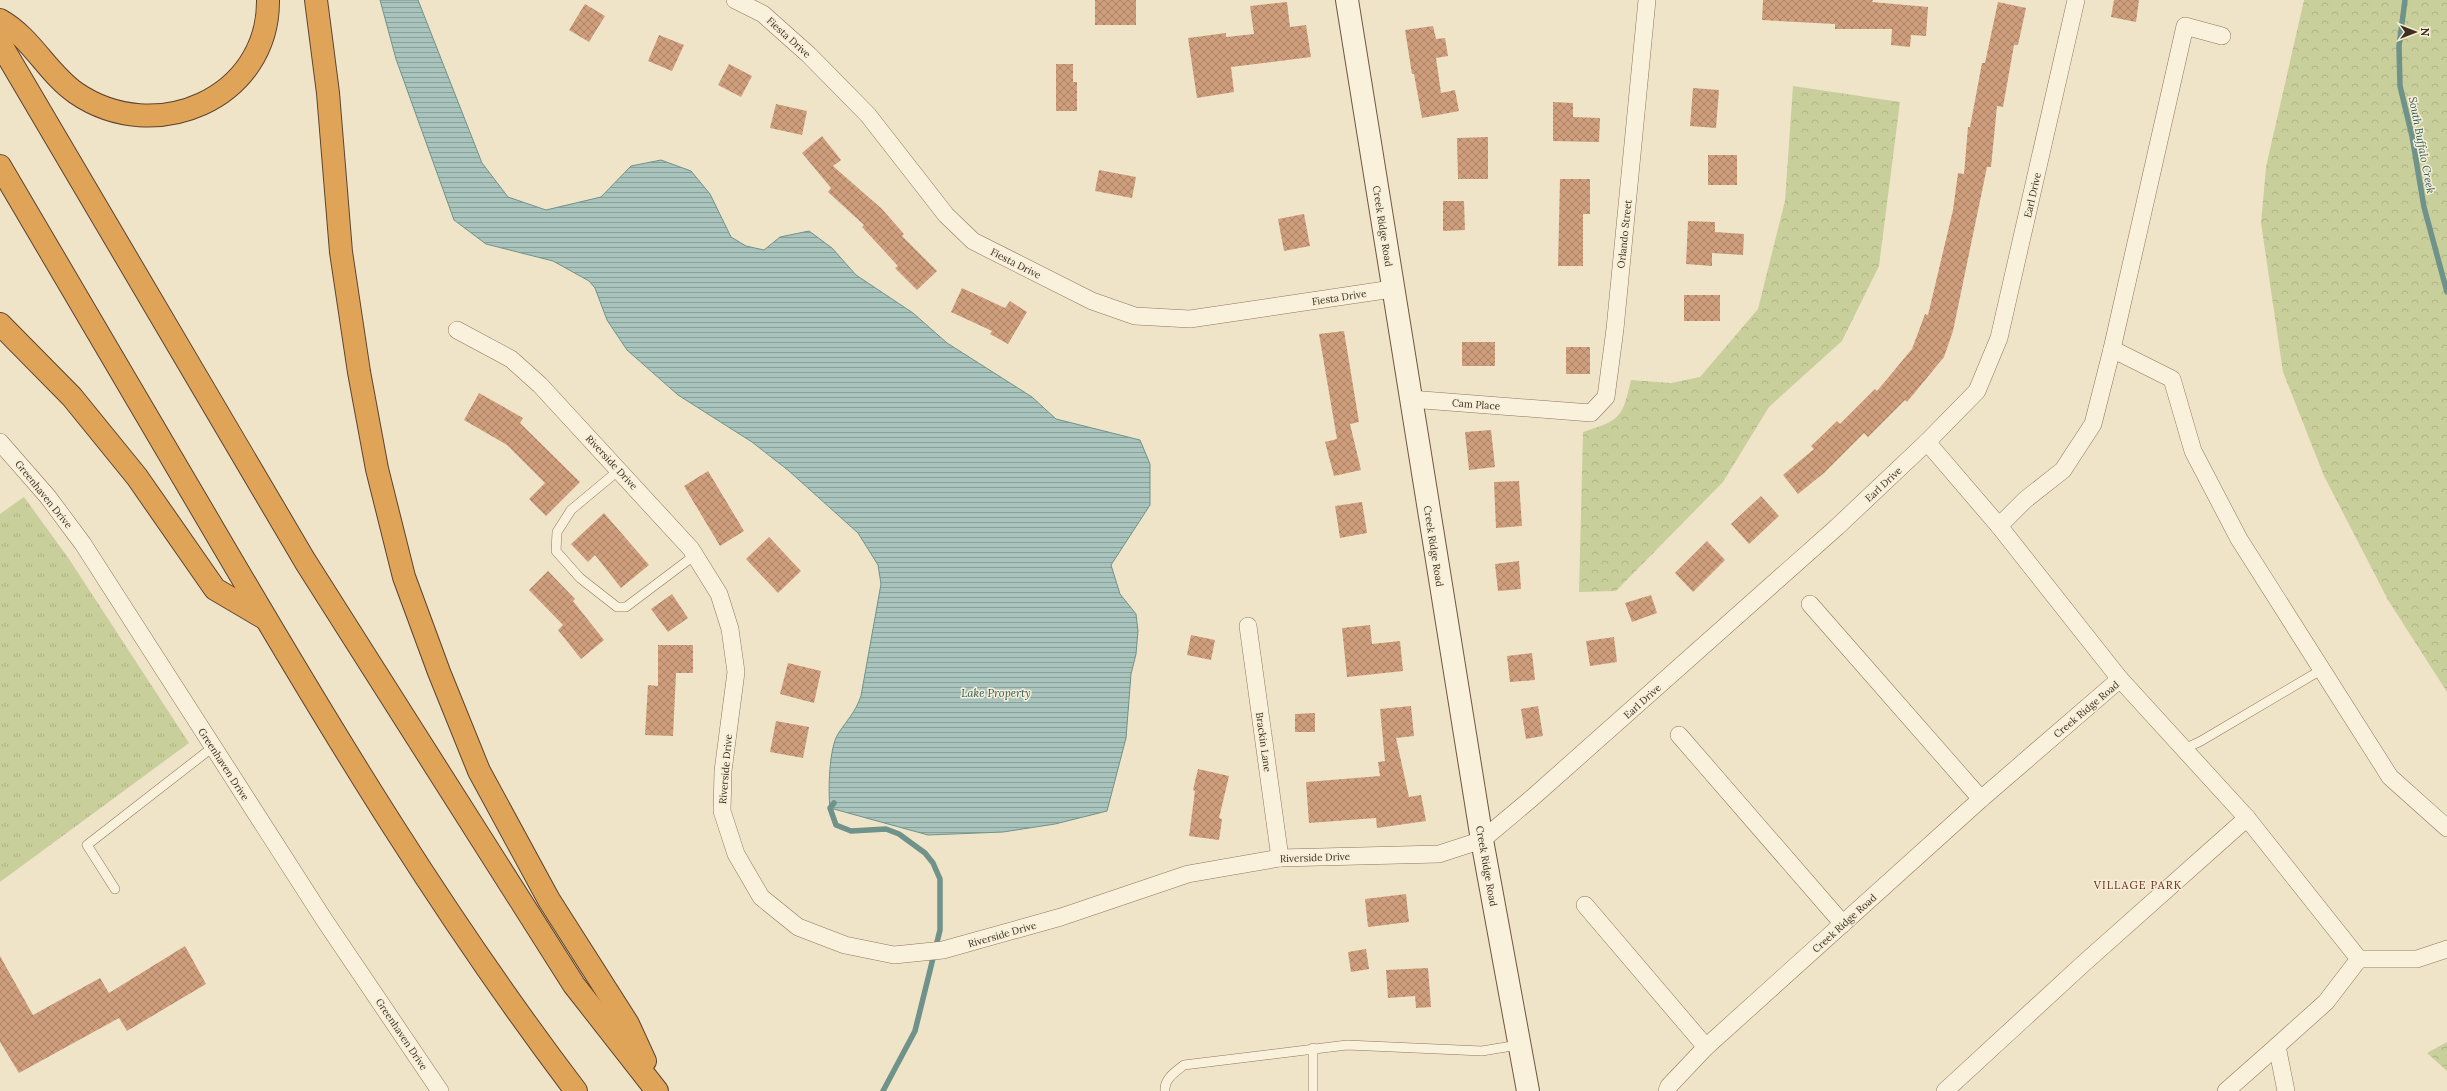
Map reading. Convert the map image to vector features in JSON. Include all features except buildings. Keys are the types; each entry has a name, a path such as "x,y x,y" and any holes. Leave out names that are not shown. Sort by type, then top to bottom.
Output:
{"highway":[{"path":"0,20 16,29 76,93 104,107 123,112 159,116 183,112 212,100 238,80 257,54 268,20 268,0"},
{"path":"316,0 328,93 341,252 358,364 377,469 404,577 439,672 479,771 549,900 628,1024 658,1091"},
{"path":"0,43 305,561 574,985 658,1091"},
{"path":"0,166 266,619 391,824 511,1006 576,1091"},
{"path":"0,324 72,397 137,477 215,589 266,619"}],"main road":[{"name":"Creek Ridge Road","path":"1347,0 1392,289 1482,840 1518,1045 1528,1091"}],"street":[{"name":"Fiesta Drive","path":"735,0 763,14 809,55 868,115 946,215 974,242 1092,301 1135,316 1190,320 1392,289"},
{"name":"Orlando Street","path":"1541,409 1591,413 1606,397 1615,329 1647,0"},
{"name":"Earl Drive","path":"1482,840 1532,798 1825,538 1927,442 1977,390 1999,338 2076,0"},
{"path":"1999,526 2025,500 2063,470 2093,424 2112,349 2185,26 2222,36"},
{"name":"Riverside Drive","path":"457,330 511,359 540,385 696,556 719,594 730,629 736,672 723,771 722,811 736,854 761,897 798,927 845,946 894,955 943,950 1061,917 1188,874 1280,858 1439,854 1482,840"},
{"path":"2112,349 2172,379 2193,451 2239,539 2390,777 2447,828"},
{"name":"Cam Place","path":"1410,400 1541,409"},
{"name":"Greenhaven Drive","path":"0,442 48,497 83,544 325,921 440,1091"},
{"path":"1927,442 1999,526 2120,679"},
{"path":"1810,604 1981,799"},
{"name":"Brackin Lane","path":"1248,626 1280,858"},
{"name":"Creek Ridge Road","path":"1667,1091 1669,1086 1706,1047 1981,799 2120,679 2248,818 2359,959"},
{"path":"1679,735 1843,924"},
{"path":"1945,1091 2083,964 2248,818"},
{"path":"1585,906 1706,1047"},
{"path":"2226,1091 2326,1002 2359,959 2417,959 2447,948"},
{"path":"2277,1046 2286,1091"}],"lane":[{"path":"619,470 571,510 557,532 556,551 565,562 580,578 617,607 626,607 696,556"},
{"path":"2184,749 2201,741 2322,670"},
{"path":"115,889 87,845 213,747"},
{"path":"1165,1091 1165,1086 1172,1073 1184,1065 1313,1048 1348,1045 1482,1051 1518,1045"},
{"path":"1313,1048 1313,1091"}],"green space":[{"path":"2304,0 2447,0 2447,692 2388,600 2324,476 2283,372 2261,223 2266,167"},
{"path":"1793,86 1900,102 1879,266 1842,341 1769,407 1723,482 1616,591 1579,592 1583,432 1612,421 1618,416 1625,403 1631,380 1671,383 1700,377 1758,309 1785,201"},
{"path":"24,497 69,559 189,743 0,882 0,514"},
{"path":"2447,1042 2447,1071 2427,1053"}],"water":[{"name":"Lake Property","path":"380,0 418,0 482,163 508,197 546,210 601,197 631,166 661,160 691,171 710,194 731,237 746,246 764,250 780,237 809,231 832,248 856,275 913,313 947,343 1032,397 1056,419 1140,440 1150,464 1150,505 1111,565 1120,594 1136,614 1138,631 1136,654 1131,674 1126,738 1107,811 1055,824 1003,832 928,835 830,808 829,781 831,759 835,741 859,702 861,696 881,584 878,565 858,533 789,471 752,442 678,395 627,350 607,320 595,288 589,281 553,261 486,244 454,220 396,59"}],"waterway":[{"name":"South Buffalo Creek","path":"2405,0 2399,46 2400,86 2412,136 2424,207 2447,292"},
{"path":"834,803 830,808 836,825 851,831 886,829 899,834 925,853 933,863 940,879 940,930 915,1031 883,1091"}],"district":[{"name":"VILLAGE PARK","path":"2138,885"}]}
